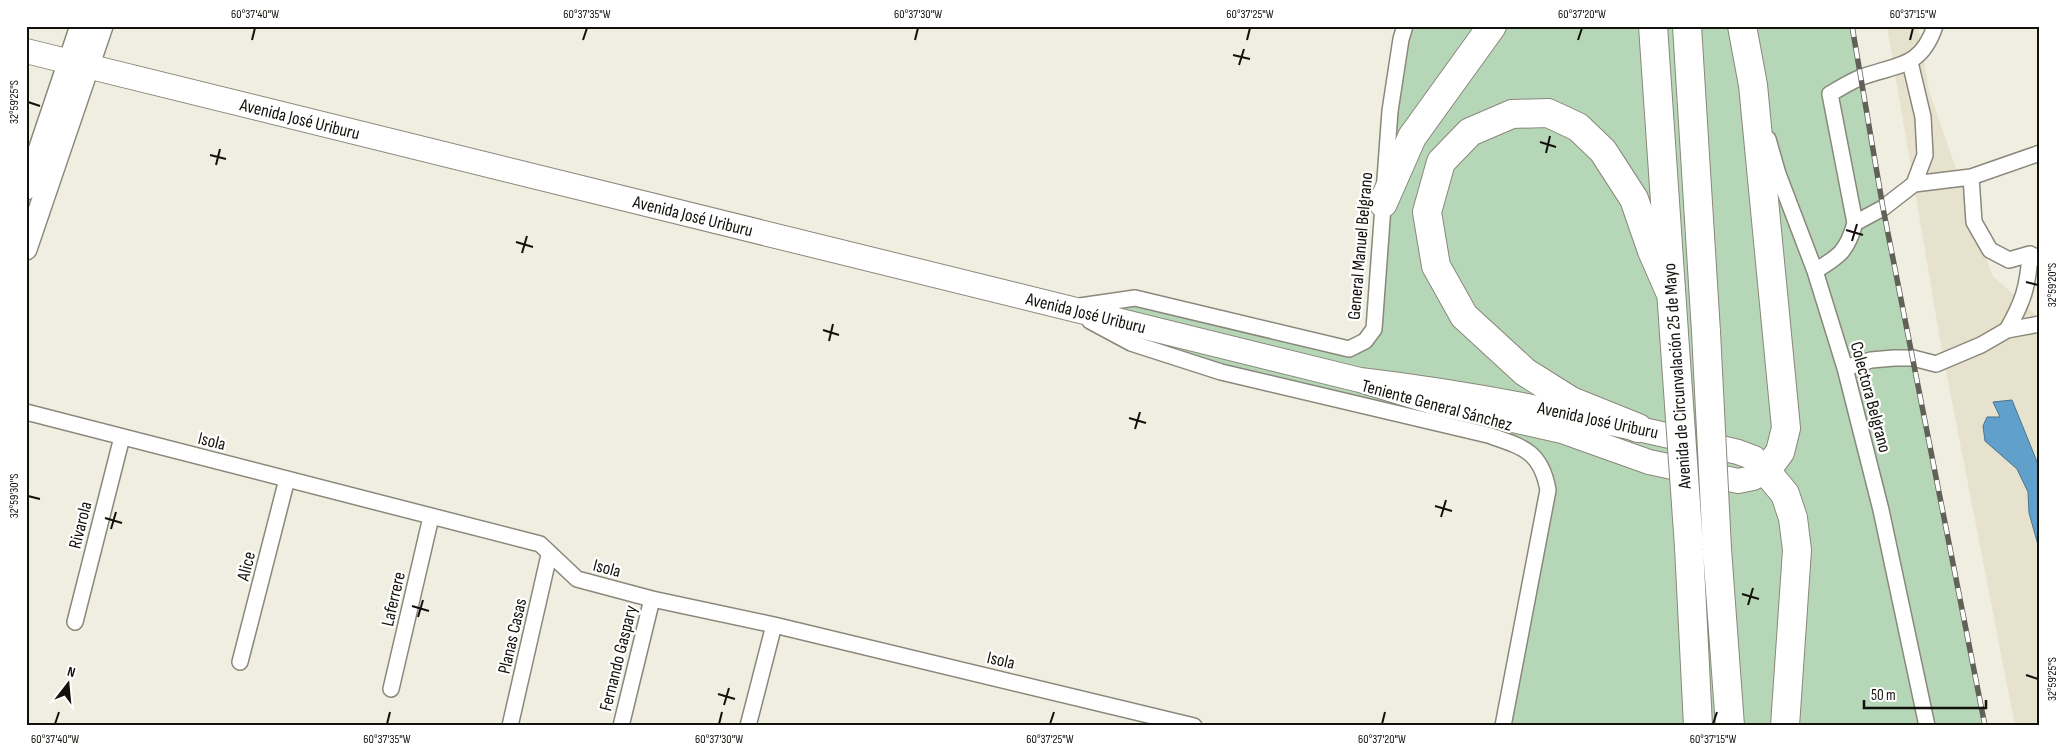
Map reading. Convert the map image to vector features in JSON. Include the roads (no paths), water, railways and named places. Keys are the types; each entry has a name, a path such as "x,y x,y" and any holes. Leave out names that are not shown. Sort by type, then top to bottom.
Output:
{"highway":[{"path":"1383,202 1412,137 1492,26"},
{"name":"Avenida de Circunvalación 25 de Mayo","path":"1653,26 1689,547 1698,726"},
{"name":"Avenida de Circunvalación 25 de Mayo","path":"1687,26 1717,549 1730,726"},
{"path":"1742,26 1753,85 1786,428 1780,452 1766,471 1785,494 1793,518 1797,550 1785,726"},
{"path":"1638,428 1571,401 1525,372 1464,316 1436,266 1428,212 1441,162 1470,132 1512,114 1548,113 1578,127 1604,151 1634,199 1652,251 1670,292"}],"main road":[{"name":"Avenida José Uriburu","path":"26,51 1360,380 1436,403 1562,431 1649,462 1738,482 1753,478 1766,471 1754,458 1738,452 1638,428 1433,389 1360,380"}],"street":[{"path":"26,248 79,64 81,26"},
{"path":"26,189 79,64 102,26"},
{"name":"General Manuel Belgrano","path":"1066,308 1135,298 1349,349 1365,341 1374,329 1390,111 1401,39 1405,26"},
{"path":"1815,271 1834,260 1849,243 1855,222 1830,94 1860,78 1910,62 1929,44 1935,26"},
{"path":"1910,62 1923,117 1925,156 1914,184"},
{"name":"Colectora Belgrano","path":"1753,85 1778,174 1815,271 1845,368 1881,510 1927,726"},
{"path":"1855,222 1883,208 1914,184 1971,177 2040,153"},
{"path":"1971,177 1974,222 1990,250 2009,260 2035,257 2022,304 2007,330"},
{"name":"Teniente General Sánchez","path":"1066,308 1131,343 1221,372 1488,435 1511,442 1534,455 1545,474 1548,490 1503,726"},
{"path":"1845,368 1871,360 1894,358 1913,358 1936,364 1980,345 2007,330 2040,324"},
{"name":"Isola","path":"26,412 540,544 549,555 577,579 652,599 774,625 1187,725"},
{"name":"Rivarola","path":"75,622 122,437"},
{"name":"Alice","path":"240,662 287,479"},
{"name":"Laferrere","path":"391,690 432,516"},
{"name":"Planas Casas","path":"510,726 549,555"},
{"name":"Fernando Gaspary","path":"621,726 652,599"},
{"path":"748,726 774,625"}],"water":[{"path":"2012,400 2040,469 2040,552 2029,513 2028,492 2017,469 1985,441 1983,426 1987,417 2000,417 1993,402"}],"railway":[{"path":"1852,26 1883,208 1985,726"}]}
